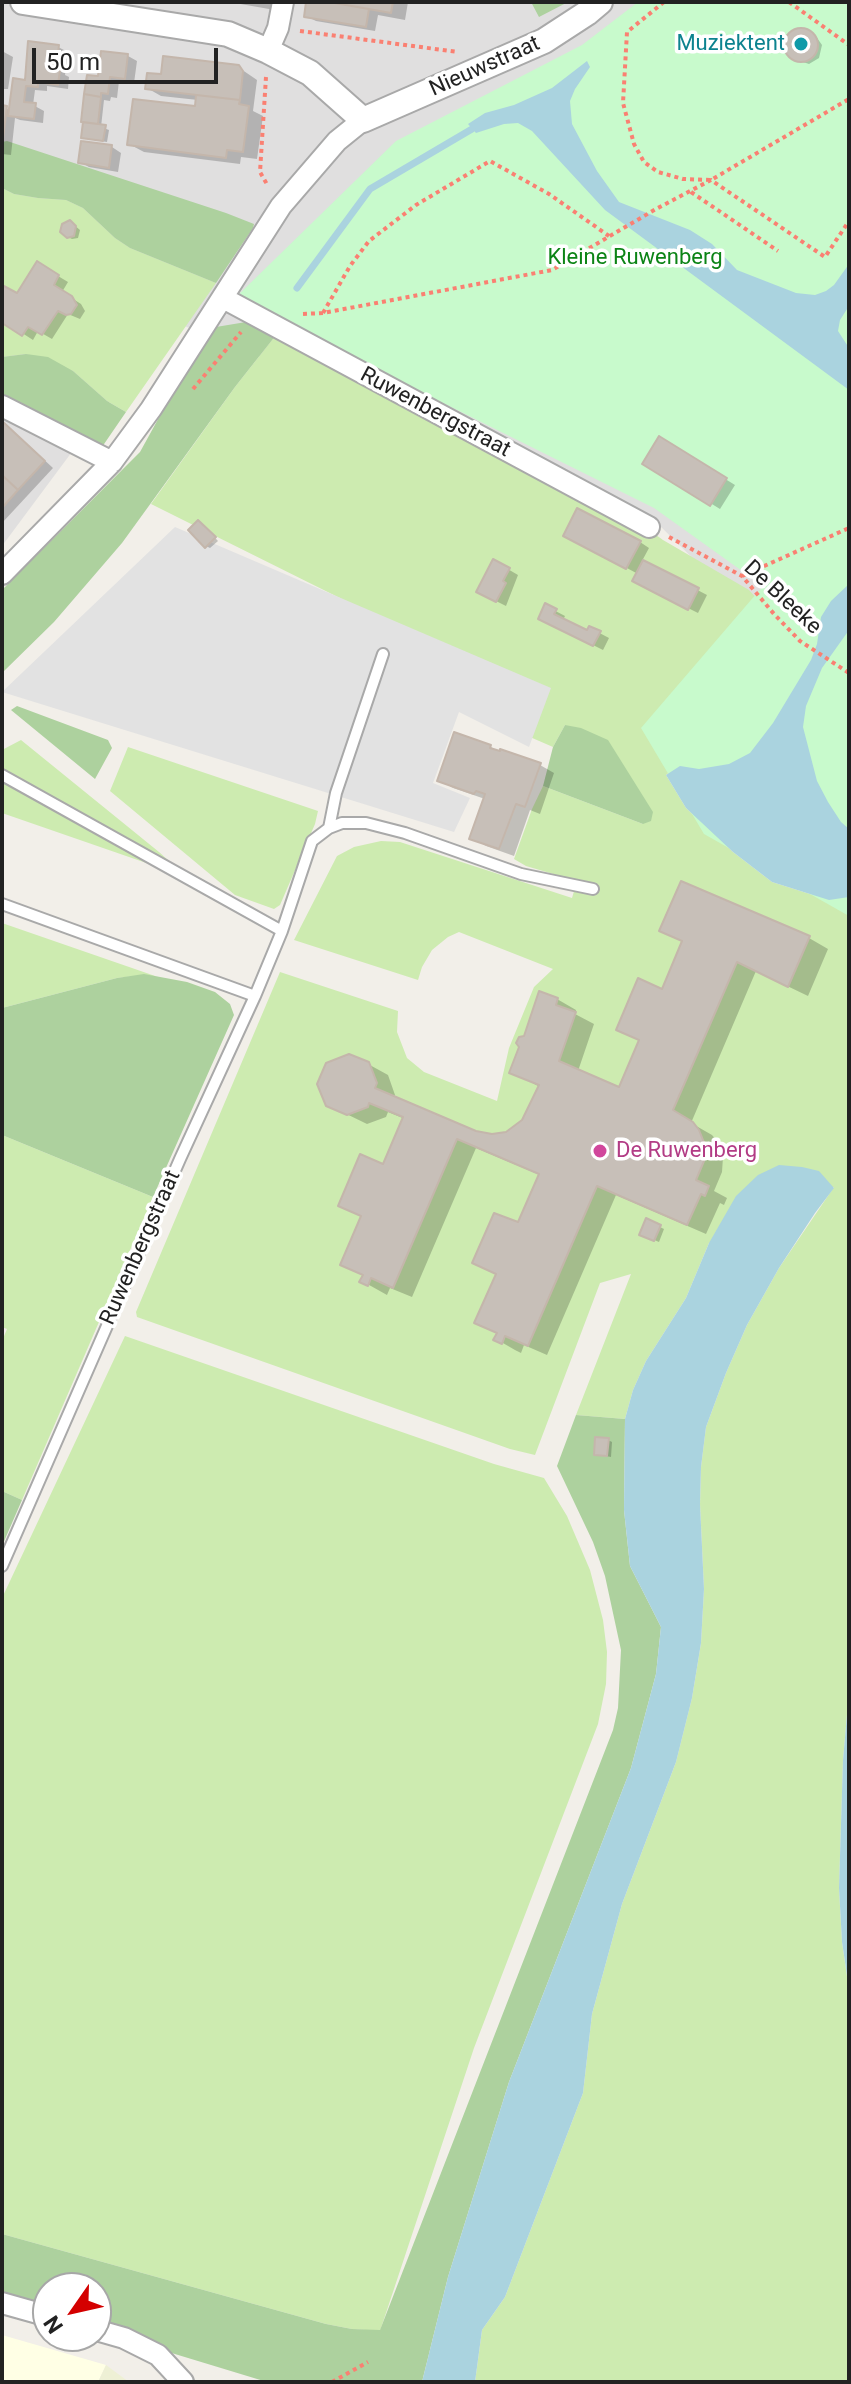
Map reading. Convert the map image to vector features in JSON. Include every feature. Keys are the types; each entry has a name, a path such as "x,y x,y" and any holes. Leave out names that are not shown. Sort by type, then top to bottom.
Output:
{"street":[{"path":"2,574 112,462 151,409 281,206 337,141 363,120 310,73 228,34 23,2"},
{"path":"268,51 278,28 283,2"},
{"name":"Nieuwstraat","path":"363,120 544,41 600,2"},
{"name":"Ruwenbergstraat","path":"223,298 649,527"},
{"path":"2,406 112,462"},
{"path":"2,2303 32,2311"},
{"path":"112,2335 158,2355 183,2382"}],"lane":[{"path":"329,828 336,793 383,654"},
{"path":"2,775 282,931"},
{"path":"329,828 342,823 366,823 405,833 521,874 593,889"},
{"name":"Ruwenbergstraat","path":"2,1566 180,1159 255,996 282,931 312,841 329,828"},
{"path":"2,904 255,996"}],"path":[{"path":"664,2 627,32 623,103 634,144 644,162 658,172 683,179 711,180 825,257 849,221"},
{"path":"789,2 849,45"},
{"path":"278,28 462,53"},
{"path":"268,51 260,172 281,206"},
{"path":"295,315 323,313 552,270 849,99"},
{"path":"323,313 350,266 369,241 416,205 490,161 549,194 609,236"},
{"path":"690,191 778,251"},
{"name":"De Bleeke","path":"649,527 742,576 800,641 849,673"},
{"path":"742,576 849,528"},
{"path":"332,2382 368,2362"}],"shaded area":[{"path":"2,2 849,2 805,669 655,521 170,320 2,546"},
{"path":"175,527 551,688 529,747 459,712 433,783 470,798 454,832 2,692"},
{"path":"2,2335 32,2344 32,2352 61,2352 106,2365 98,2382 2,2382"},
{"path":"106,2365 129,2382 98,2382"}],"green space":[{"path":"531,2 568,2 539,17"},
{"name":"Kleine Ruwenberg","path":"638,2 849,2 849,916 704,834 641,728 763,586 654,508 234,299 396,141 582,45"},
{"path":"7,141 226,213 254,224 253,228 216,283 130,248 83,208 66,200 14,194 2,188 2,142"},
{"path":"2,188 14,194 66,200 83,208 130,248 216,283 126,412 107,401 73,371 26,354 2,357"},
{"path":"246,322 276,335 122,543 54,622 2,673 2,590 140,452 216,327"},
{"path":"276,335 617,507 663,540 749,590 811,660 666,775 686,808 733,852 772,882 829,900 849,897 849,1692 843,1760 839,1888 849,1990 849,2382 475,2382 482,2330 505,2297 583,2093 592,2014 622,1904 676,1762 692,1698 701,1643 704,1589 700,1504 706,1427 747,1325 779,1268 834,1187 709,1243 686,1298 646,1361 625,1419 576,1415 631,1274 600,1283 535,1455 510,1449 137,1317 136,1312 280,972 398,1011 397,1032 407,1058 424,1072 497,1101 509,1048 534,987 553,969 459,932 432,950 418,980 294,940 337,856 354,847 381,841 400,842 572,898 577,881 526,866 514,859 543,786 643,824 565,725 553,747 380,672 402,629 151,504"},
{"path":"26,354 48,357 73,371 107,401 126,412 102,447 2,398 2,357"},
{"path":"17,706 108,740 112,748 95,779 11,710"},
{"path":"565,725 581,728 608,740 653,812 651,821 643,824 543,786 553,747"},
{"path":"21,740 159,852 181,875 2,813 2,750"},
{"path":"128,747 318,811 280,905 274,909 235,895 110,791"},
{"path":"2,923 158,977 117,978 2,1008"},
{"path":"144,974 187,982 215,992 230,1004 234,1015 153,1197 2,1135 2,1008"},
{"path":"2,1135 153,1197 22,1500 2,1491 2,1341 7,1329 2,1327"},
{"path":"125,1336 494,1464 544,1478 567,1516 590,1570 603,1620 607,1652 606,1684 598,1724 474,2048 380,2331 326,2324 2,2234 2,1598"},
{"path":"576,1415 625,1419 624,1510 630,1566 661,1627 656,1674 631,1768 509,2082 448,2277 422,2382 267,2382 165,2351 112,2329 112,2272 32,2272 32,2304 2,2296 2,2234 326,2324 380,2330 613,1730 618,1708 621,1650 605,1576 593,1542 557,1466"},
{"path":"2,1491 22,1500 2,1546"}],"water":[{"path":"587,61 590,67 570,101 572,124 597,171 619,202 690,230 712,244 737,270 796,293 815,295 826,291 849,264 849,306 840,320 838,331 849,348 849,390 605,210 532,131 518,123 476,133 468,124 485,113 514,105 552,88"},
{"path":"849,584 849,630 822,668 806,706 803,727 817,781 841,822 849,829 849,897 829,900 772,882 733,852 686,808 666,775 680,766 699,769 729,764 750,753 773,723 811,660 821,617 831,601"},
{"path":"779,1165 819,1171 834,1188 779,1268 747,1325 706,1427 700,1504 704,1589 701,1643 692,1698 676,1762 622,1904 592,2014 583,2093 505,2297 482,2330 475,2382 422,2382 448,2277 509,2082 631,1768 656,1674 661,1627 630,1566 624,1510 625,1419 633,1390 646,1361 686,1298 709,1243 736,1196 758,1175"},
{"path":"849,1692 849,1989 839,1888 843,1760"}],"building":[{"path":"306,2 329,2 369,9 366,27 304,17"},
{"path":"329,2 393,2 391,13"},
{"name":"Muziektent","path":"801,28 813,33 818,45 813,57 801,62 789,57 784,45 789,33"},
{"path":"28,41 59,45 58,85 38,82 38,87 26,86 24,102 36,103 34,119 8,116 13,78 25,80"},
{"path":"101,51 128,54 125,79 110,77 108,94 101,93 101,97 84,94 87,75 98,76"},
{"path":"163,56 239,65 243,71 240,100 145,89 147,73 161,74"},
{"path":"84,94 101,97 98,124 81,122"},
{"path":"196,95 240,100 239,104 249,106 243,152 227,150 226,158 127,145 133,99 195,106"},
{"path":"2,105 7,106 2,147"},
{"path":"83,122 106,125 103,141 81,138"},
{"path":"81,141 112,145 109,168 78,163"},
{"path":"70,220 76,226 74,236 67,238 60,232 62,224"},
{"path":"37,261 59,275 54,285 72,296 77,305 71,314 58,311 42,335 28,327 22,336 2,323 2,285 17,293"},
{"path":"2,421 45,461 18,490 2,475"},
{"path":"659,436 727,478 710,506 642,464"},
{"path":"2,475 18,490 2,508"},
{"path":"577,508 641,541 626,569 563,536"},
{"path":"198,520 216,537 205,548 188,530"},
{"path":"493,559 510,568 496,602 476,592"},
{"path":"643,560 699,588 688,610 632,581"},
{"path":"545,603 557,609 554,614 587,630 589,626 601,631 593,646 538,619"},
{"path":"454,732 491,745 490,748 541,763 525,807 516,804 499,849 469,839 485,794 476,791 474,794 437,781"},
{"path":"681,881 810,936 788,987 737,962 673,1110 693,1122 705,1145 704,1161 696,1180 709,1186 705,1196 701,1194 687,1225 597,1186 528,1346 505,1336 502,1344 493,1340 497,1333 474,1323 496,1274 472,1263 494,1213 518,1222 539,1174 457,1139 393,1288 371,1278 368,1286 359,1282 363,1275 340,1265 361,1216 338,1206 360,1154 383,1164 403,1117 369,1103 368,1107 347,1115 326,1106 317,1084 326,1063 349,1054 369,1062 377,1083 375,1088 476,1131 492,1134 506,1132 522,1120 539,1085 509,1073 519,1047 516,1043 519,1037 524,1036 539,991 558,998 556,1005 576,1012 559,1061 619,1087 639,1040 616,1030 638,978 662,989 682,941 659,931"},
{"path":"646,1218 661,1225 654,1241 639,1235"},
{"path":"595,1437 609,1438 607,1456 594,1455"}],"waterway":[{"path":"297,288 370,189 472,129"}],"place":[{"name":"Muziektent","path":"801,44"},
{"name":"De Ruwenberg","path":"600,1151"}]}
